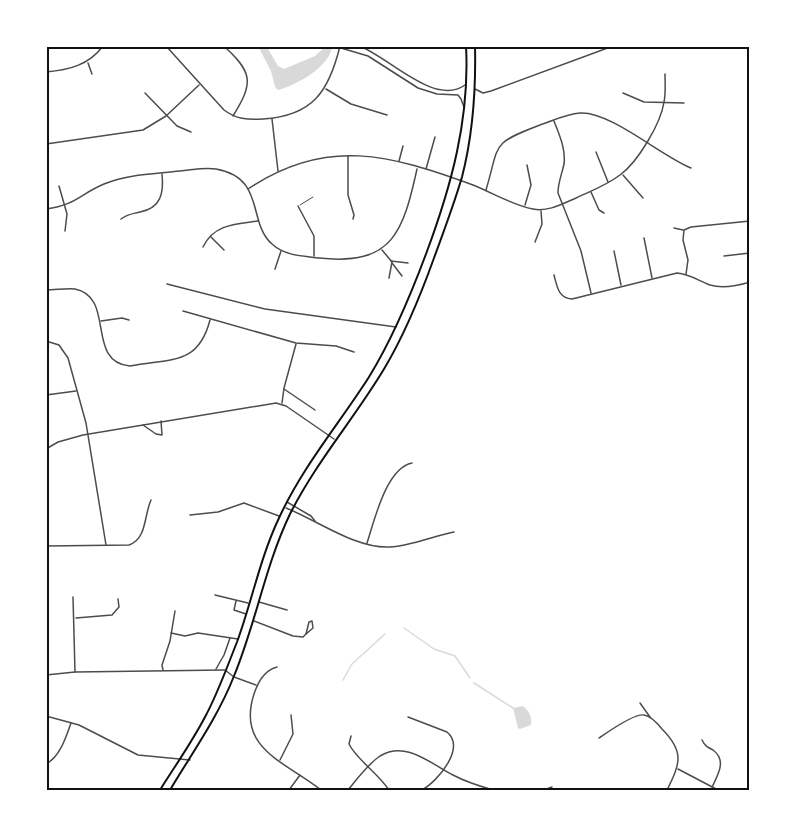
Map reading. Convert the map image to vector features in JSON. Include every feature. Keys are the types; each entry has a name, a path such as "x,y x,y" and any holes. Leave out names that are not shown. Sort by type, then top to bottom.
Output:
{"highway":[{"path":"160,790 204,718 225,670 238,639 261,562 286,502 307,465 368,379 397,327 425,258 452,178 464,109 466,46"},
{"path":"170,790 190,760 234,677 270,563 294,506 310,477 384,369 421,292 460,181 471,129 475,46"}],"street":[{"path":"46,72 72,68 88,62 103,46"},
{"path":"166,46 200,85 233,116 247,120 272,118 299,110 313,101 325,88 333,74 340,47 369,56 418,88 436,94 458,95 464,109"},
{"path":"359,46 376,54 426,86 454,89 466,85"},
{"path":"474,89 483,93 491,91 613,46"},
{"path":"227,49 243,65 248,78 245,95 233,116"},
{"path":"88,62 92,74"},
{"path":"248,189 278,171 316,158 348,155 398,162 452,178 524,206 541,210 561,205 622,174 657,125 664,103 665,74"},
{"path":"46,144 139,131 166,116 200,85"},
{"path":"325,88 351,105 387,115"},
{"path":"145,93 179,129 191,132"},
{"path":"623,93 641,101 684,103"},
{"path":"486,190 495,153 501,144 514,135 576,114 590,114 604,119 691,168"},
{"path":"272,118 278,171"},
{"path":"554,121 564,153 558,188 561,205 580,247 591,293"},
{"path":"426,170 435,137"},
{"path":"398,162 403,146"},
{"path":"596,152 608,183"},
{"path":"348,155 348,195 353,219"},
{"path":"524,206 531,185 527,165"},
{"path":"46,209 65,206 100,186 116,180 162,173 216,169 231,174 248,189 255,202 258,221 265,237 281,250 314,257 354,259 368,256 381,249 390,242 400,228 418,168"},
{"path":"121,219 126,215 146,210 159,202 163,191 162,173"},
{"path":"622,174 643,198"},
{"path":"59,186 68,220 65,231"},
{"path":"591,191 599,210 604,213"},
{"path":"298,206 314,236 314,257"},
{"path":"535,242 542,224 541,210"},
{"path":"203,247 211,236 228,225 258,221"},
{"path":"674,228 684,230 691,227 750,221"},
{"path":"684,230 682,237 688,260 686,274"},
{"path":"211,236 224,250"},
{"path":"644,238 652,279"},
{"path":"381,249 402,276"},
{"path":"275,269 281,250"},
{"path":"614,250 621,286"},
{"path":"724,256 750,253"},
{"path":"391,261 408,263"},
{"path":"388,278 391,261"},
{"path":"554,275 557,287 564,298 575,299 591,293 677,273 686,274 717,287 750,282"},
{"path":"166,284 265,309 397,327"},
{"path":"46,290 73,289 83,292 94,303 106,353 112,360 123,365 130,366 188,355 204,340 210,320"},
{"path":"183,311 296,343 336,346 354,352"},
{"path":"100,321 122,318 129,320"},
{"path":"46,341 59,345 64,350 77,391 87,434 106,545"},
{"path":"282,404 296,343"},
{"path":"284,388 315,410"},
{"path":"46,395 77,391"},
{"path":"46,449 58,442 87,434 261,404 282,404 335,440"},
{"path":"142,424 156,434 162,435 161,421"},
{"path":"367,544 384,492 400,469 412,463"},
{"path":"46,546 129,545 139,539 151,500"},
{"path":"286,502 316,521"},
{"path":"190,515 218,512 244,503 279,516"},
{"path":"284,507 367,544 380,547 399,546 454,532"},
{"path":"215,595 249,603"},
{"path":"73,597 75,672"},
{"path":"75,618 112,615 119,607 118,599"},
{"path":"237,600 234,610 246,614"},
{"path":"259,602 287,610"},
{"path":"163,671 162,665 175,611"},
{"path":"253,620 293,636 303,637 306,634"},
{"path":"171,633 185,636 198,633 238,639"},
{"path":"216,669 230,637"},
{"path":"277,667 265,674 257,685 250,711 252,730 263,748 321,790"},
{"path":"46,675 75,672 216,669 225,670 234,677 257,685"},
{"path":"640,703 676,746 679,756 677,769 667,790"},
{"path":"279,761 293,734 291,715"},
{"path":"599,738 634,717 643,715 651,718"},
{"path":"46,716 71,722 138,755 180,757 190,760"},
{"path":"408,717 450,735 454,750 434,783 422,790"},
{"path":"46,764 52,761 60,749 71,722"},
{"path":"351,736 349,744 353,751 370,766 389,790"},
{"path":"702,740 716,753 720,761 719,773 712,787"},
{"path":"348,790 385,753 404,751 493,790"},
{"path":"677,769 718,790"},
{"path":"289,790 300,775"},
{"path":"544,790 552,787"}],"lane":[{"path":"298,206 306,204 313,197"}],"shaded area":[{"path":"262,47 267,47 278,66 284,69 315,56 325,47 332,47 330,54 319,68 294,84 278,90 260,50"},
{"path":"523,706 530,714 531,725 520,729 513,708"}],"waterway":[{"path":"404,628 434,649 455,656 470,678"},
{"path":"343,680 352,664 385,634"},
{"path":"474,683 513,708"}]}
